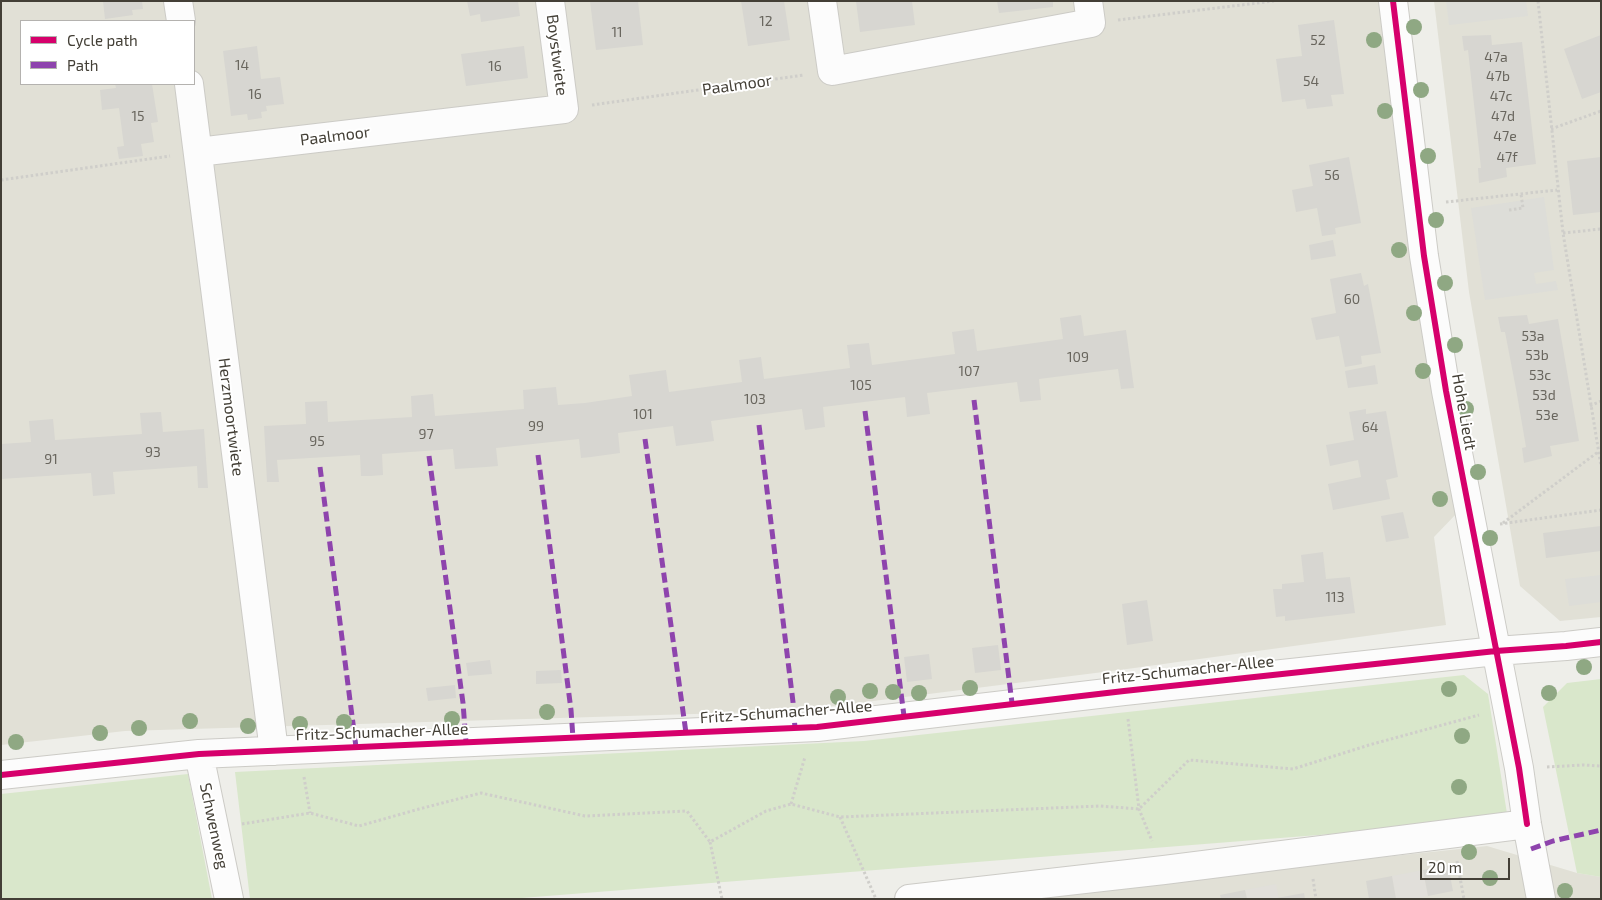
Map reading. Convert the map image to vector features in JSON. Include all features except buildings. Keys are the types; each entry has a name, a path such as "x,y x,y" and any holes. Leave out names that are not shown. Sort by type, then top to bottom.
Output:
{"street":[{"path":"178,1 181,20"},
{"name":"Boystwiete","path":"550,1 564,109"},
{"path":"822,1 832,72 1090,12"},
{"name":"Hohe Liedt","path":"1393,1 1424,256 1446,392 1519,768 1541,899"},
{"name":"Herzmoortwiete","path":"189,85 287,750"},
{"name":"Paalmoor","path":"198,152 564,109"},
{"name":"Fritz-Schumacher-Allee","path":"1,775 200,754 817,727 1124,691 1496,651 1601,642"},
{"name":"Schwenweg","path":"200,754 229,899"},
{"path":"909,899 1164,870 1527,824"}],"path":[{"path":"1090,12 1274,1"},
{"path":"1538,1 1557,190 1601,466"},
{"path":"1551,129 1601,111"},
{"path":"1,180 198,152"},
{"path":"1455,201 1557,190"},
{"path":"1509,210 1523,208 1522,194"},
{"path":"1563,233 1601,229"},
{"path":"1590,406 1601,401"},
{"path":"1598,452 1502,524 1601,510"},
{"path":"1124,691 1139,809 1164,870"},
{"path":"710,842 766,811 791,804 840,817 1100,806 1139,809 1189,760 1293,769 1369,745 1506,707"},
{"path":"791,804 817,727"},
{"path":"287,750 310,813"},
{"path":"1519,768 1583,764 1601,766"},
{"path":"215,829 310,813 359,826 481,793 585,816 687,811 710,842 722,899"},
{"path":"840,817 876,899"},
{"path":"1454,833 1464,899"}],"shaded area":[{"path":"1,1 1379,1 1458,512 1434,537 1446,625 1127,669 794,711 125,731 1,745"},
{"path":"1434,1 1601,1 1601,617 1560,621 1520,586 1469,292"},
{"path":"1446,1 1526,1 1528,16 1449,25"},
{"path":"1544,197 1554,270 1534,273 1536,284 1556,281 1558,290 1485,300 1471,208"},
{"path":"1601,575 1601,602 1569,606 1565,579"},
{"path":"1487,846 1577,873 1601,877 1601,899 994,899"},
{"path":"1423,870 1428,896 1414,899 1396,899 1392,876"},
{"path":"1276,884 1279,899 1247,899 1245,890"}],"green space":[{"path":"1464,675 1488,694 1508,820 509,899 250,899 235,772 864,741"},
{"path":"1601,679 1601,877 1577,873 1543,707 1567,683"},
{"path":"188,774 212,899 1,899 1,794"}],"marked path":[{"path":"974,400 1012,703"},
{"path":"865,411 904,716"},
{"path":"759,425 795,728"},
{"path":"645,439 686,733"},
{"path":"538,455 573,738"},
{"path":"429,456 463,703 466,742"},
{"path":"320,467 356,747"},
{"path":"1531,849 1553,841 1601,830"}],"cycle path":[{"path":"1393,1 1424,256 1446,391 1519,768 1527,824"},
{"path":"1,775 199,754 817,727 1124,691 1496,651 1601,642"}]}
